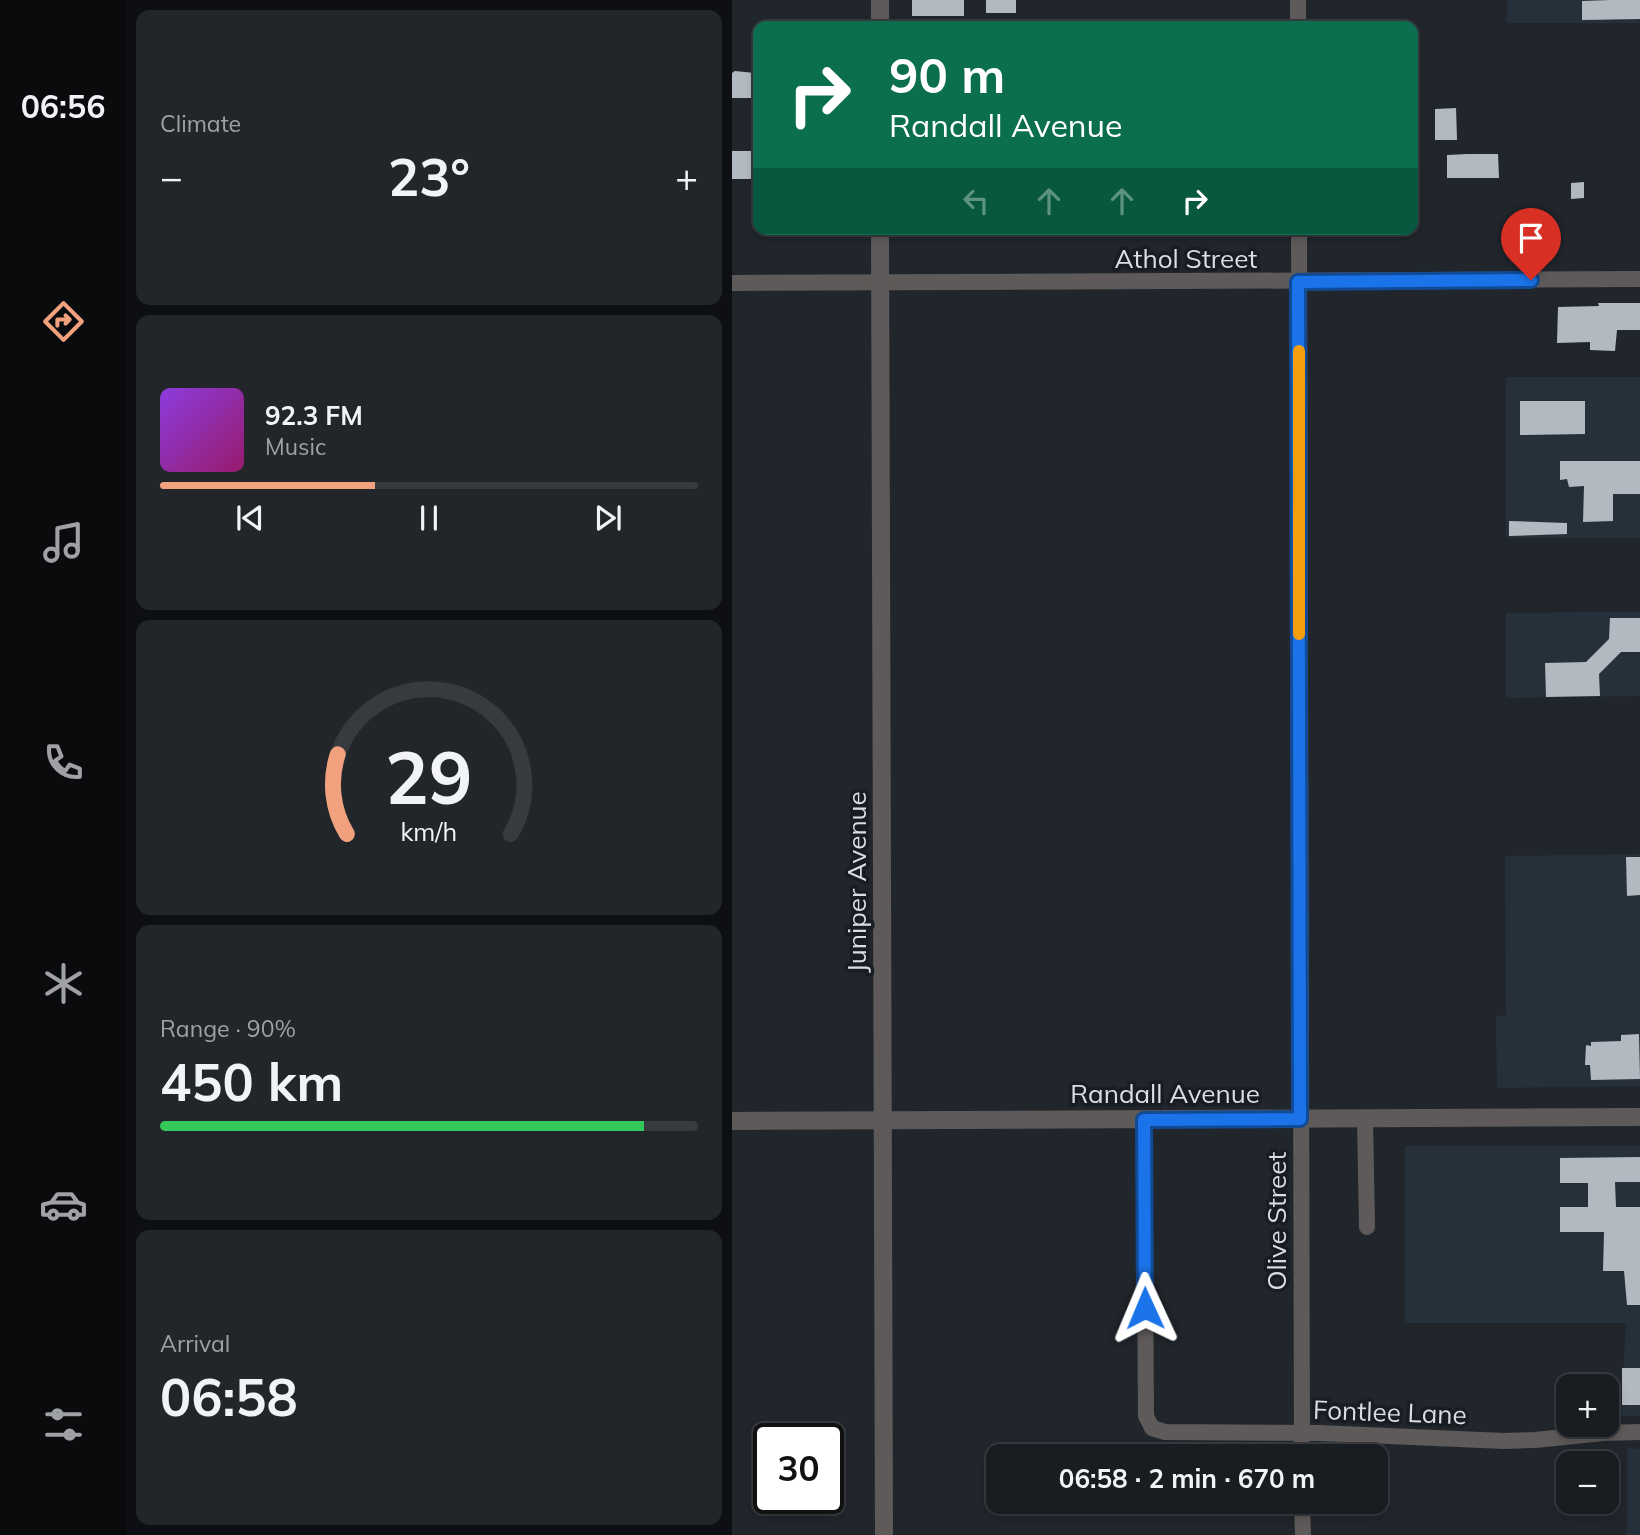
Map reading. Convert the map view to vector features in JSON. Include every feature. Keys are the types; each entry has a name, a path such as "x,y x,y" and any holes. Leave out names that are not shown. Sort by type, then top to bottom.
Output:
{"street":[{"path":"880,0 880,21"},
{"path":"1298,0 1298,21"},
{"name":"Juniper Avenue","path":"880,235 884,1535"},
{"name":"Olive Street","path":"1298,235 1302,1444"},
{"name":"Athol Street","path":"732,283 1640,279"},
{"name":"Randall Avenue","path":"732,1121 1640,1117"},
{"path":"1365,1119 1367,1227"},
{"name":"Fontlee Lane","path":"1144,1120 1146,1416 1152,1428 1165,1433 1302,1433 1518,1441 1603,1433 1640,1433"},
{"path":"1302,1514 1303,1535"}],"shaded area":[{"path":"1507,0 1640,0 1640,23 1507,23"},
{"path":"1506,377 1640,377 1640,538 1506,538"},
{"path":"1640,612 1640,696 1506,698 1506,613"},
{"path":"1640,854 1640,1086 1497,1088 1496,1016 1506,1015 1505,856"},
{"path":"1405,1146 1640,1146 1640,1416 1621,1416 1626,1323 1405,1323"},
{"path":"1627,1448 1640,1449 1640,1535 1627,1535"}],"building":[{"path":"912,0 964,0 964,16 912,16"},
{"path":"986,0 1016,0 1016,13 986,13"},
{"path":"1640,0 1640,19 1582,20 1582,1"},
{"path":"732,73 753,73 753,98 732,98"},
{"path":"1456,108 1457,140 1435,140 1435,109"},
{"path":"732,151 753,151 753,179 732,179"},
{"path":"1498,154 1499,178 1447,178 1447,155"},
{"path":"1584,182 1584,198 1571,199 1571,183"},
{"path":"1598,303 1640,303 1640,330 1617,330 1615,351 1590,350 1590,342 1557,343 1558,307 1599,306"},
{"path":"1520,401 1585,401 1585,434 1520,435"},
{"path":"1560,461 1640,461 1640,494 1613,494 1613,521 1583,522 1584,486 1569,487 1567,479 1560,480"},
{"path":"1509,521 1567,523 1567,534 1509,536"},
{"path":"1610,618 1640,618 1640,652 1621,652 1599,674 1600,696 1546,697 1545,663 1586,662 1609,639"},
{"path":"1626,857 1640,857 1640,895 1627,896"},
{"path":"1639,1034 1640,1079 1591,1080 1590,1065 1585,1065 1586,1045 1591,1046 1591,1042 1621,1041 1621,1035"},
{"path":"1640,1157 1640,1182 1615,1182 1616,1207 1640,1207 1640,1305 1627,1305 1624,1271 1603,1271 1604,1232 1560,1232 1560,1207 1588,1207 1588,1183 1560,1183 1560,1158"},
{"path":"1622,1368 1640,1368 1640,1405 1622,1405"}],"slow traffic":[{"path":"1299,351 1299,634"}],"route":[{"path":"1145,1308 1144,1120 1300,1119 1298,282 1531,280"}]}
